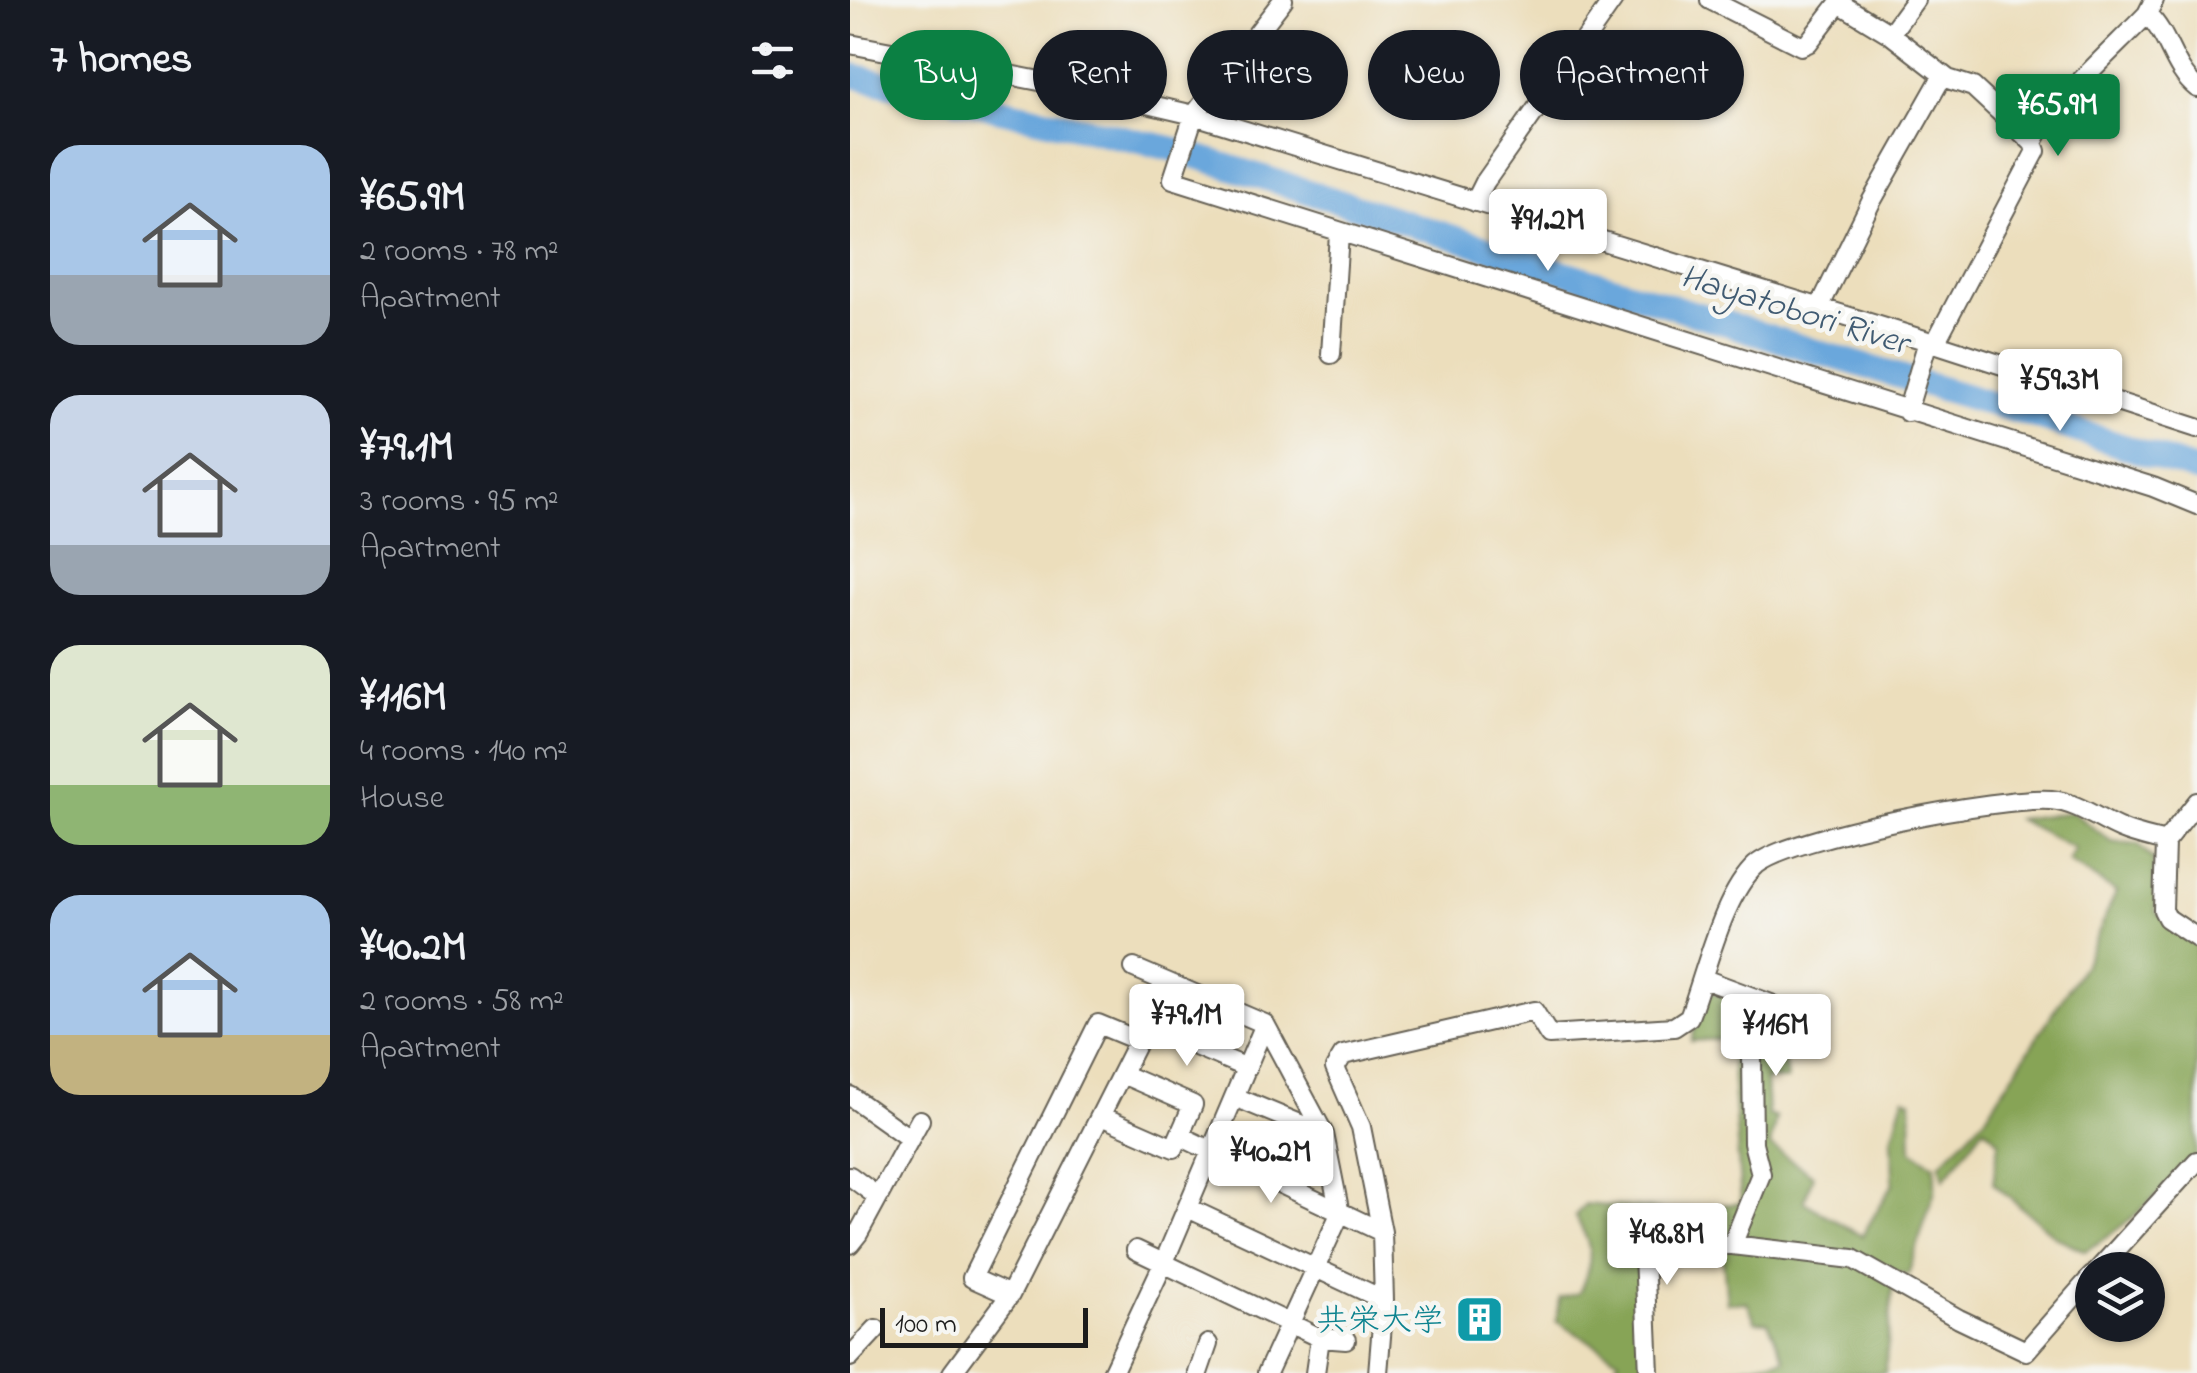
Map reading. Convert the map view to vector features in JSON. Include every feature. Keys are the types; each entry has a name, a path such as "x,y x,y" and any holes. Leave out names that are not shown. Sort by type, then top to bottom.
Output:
{"street":[{"path":"1260,30 1283,0"},
{"path":"1475,202 1485,182 1613,0"},
{"path":"1710,0 1801,46 1808,43 1839,2 1890,34 1942,75 1973,87 2033,143 2036,152 1932,342 1907,412"},
{"path":"1890,34 1915,0"},
{"path":"2033,143 2038,131 2151,7 2182,76 2197,88"},
{"path":"850,44 1092,91 1187,114"},
{"path":"1819,308 1870,202 1942,75"},
{"path":"1193,120 1173,179 2197,504"},
{"path":"1207,120 1932,342 2197,428"},
{"path":"1331,354 1339,234"},
{"path":"1378,1373 1384,1300 1382,1232 1360,1126 1335,1068 1343,1055 1534,1010 1549,1035 1674,1027 1688,1016 1704,979 1728,902 1758,864 1811,842 1940,811 2052,800 2095,812 2119,828 2164,842"},
{"path":"2197,802 2164,842 2164,910 2167,918 2197,938"},
{"path":"1134,968 1266,1024 1324,1134 1340,1214 1267,1373"},
{"path":"1704,979 1771,1004 1774,1012 1773,1022 1752,1055 1753,1143 1761,1174 1732,1245"},
{"path":"952,1373 1010,1295 1164,982"},
{"path":"1010,1295 972,1278 1098,1024 1142,1033 1247,1068"},
{"path":"1112,1373 1266,1024"},
{"path":"1101,1116 1174,1148 1180,1136 1193,1106 1122,1074"},
{"path":"850,1096 909,1138"},
{"path":"1234,1097 1324,1134"},
{"path":"850,1244 920,1120"},
{"path":"1180,1136 1382,1232"},
{"path":"2114,1252 2197,1161"},
{"path":"850,1176 878,1196"},
{"path":"1188,1208 1384,1300"},
{"path":"1648,1373 1644,1255 1658,1244 1732,1245 1853,1259 1958,1319 2026,1351 2075,1295"},
{"path":"1136,1250 1320,1338 1346,1340"},
{"path":"850,1357 876,1328"},
{"path":"1315,1373 1320,1338"},
{"path":"1198,1373 1208,1344"}],"green space":[{"path":"2072,812 2111,841 2138,844 2153,859 2156,912 2197,939 2197,1154 2145,1207 2085,1251 2056,1237 1993,1183 1999,1141 1984,1127 1944,1179 1940,1164 1987,1115 2085,963 2116,892 2068,861 2074,848 2017,819"},
{"path":"1706,990 1792,1016 1783,1051 1787,1080 1766,1079 1768,1115 1776,1118 1770,1146 1813,1175 1804,1202 1862,1236 1893,1184 1892,1138 1904,1097 1911,1100 1912,1150 1935,1165 1935,1190 1908,1275 1894,1271 1885,1373 1730,1373 1730,1369 1785,1359 1768,1322 1755,1321 1747,1302 1727,1303 1721,1237 1675,1237 1639,1247 1644,1373 1611,1373 1619,1359 1556,1321 1560,1298 1579,1293 1587,1271 1589,1245 1575,1216 1585,1204 1670,1211 1741,1203 1730,1038 1691,1041"}],"waterway":[{"name":"Hayatobori River","path":"850,75 1173,149 2033,416 2197,471"}],"place":[{"name":"共栄大学","path":"1479,1319"}]}
